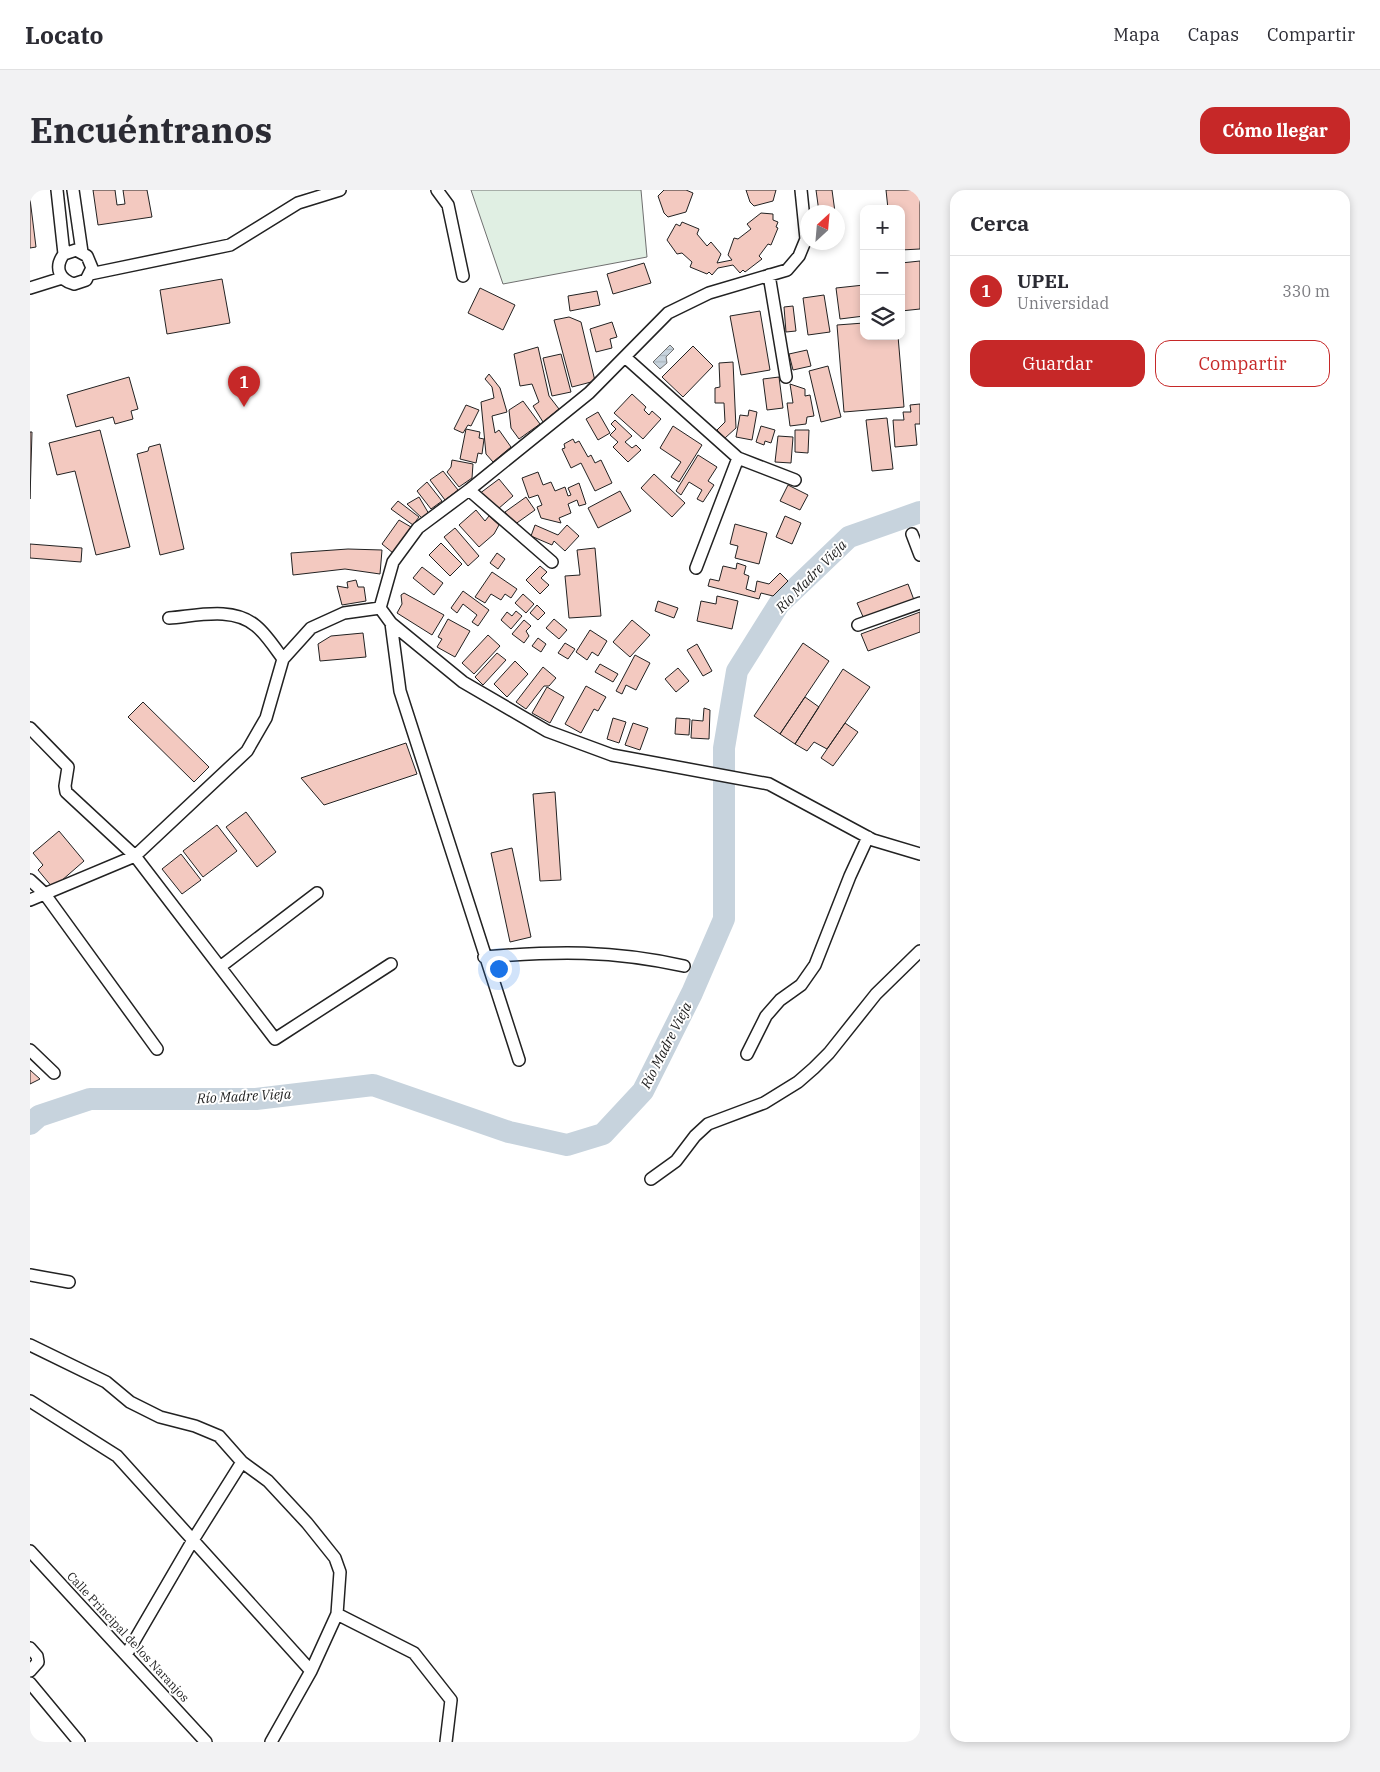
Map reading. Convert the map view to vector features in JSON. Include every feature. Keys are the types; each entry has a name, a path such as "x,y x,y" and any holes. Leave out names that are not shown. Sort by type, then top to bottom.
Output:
{"street":[{"path":"57,190 64,254 58,266 62,278"},
{"path":"73,190 82,252"},
{"path":"30,288 62,278 74,284 80,283 90,274 230,245 298,203 340,190"},
{"path":"437,190 448,205 463,276"},
{"path":"380,608 393,562 418,528 469,490 589,393 668,313 709,293 787,270 799,256 806,240 801,190"},
{"path":"64,254 76,250 82,252 91,262 90,274"},
{"path":"769,276 786,378"},
{"path":"625,357 738,458 795,480"},
{"path":"696,568 738,458"},
{"path":"469,490 552,562"},
{"path":"912,534 920,556"},
{"path":"858,625 920,603"},
{"path":"380,608 391,623 464,682 547,731 612,755 768,784 868,837 920,854"},
{"path":"30,900 135,856 247,751 266,718 283,659 311,628 344,613 380,608"},
{"path":"169,618 217,614 238,616 256,626 283,659"},
{"path":"391,623 392,643 400,690 484,957 519,1060"},
{"path":"30,728 68,767 66,792 135,856 275,1039 391,964"},
{"path":"746,1054 766,1016 780,1000 801,985 815,965 850,876 868,837"},
{"path":"30,880 44,893 157,1049"},
{"path":"220,967 317,893"},
{"path":"651,1179 676,1161 695,1136 708,1124 764,1103 803,1077 829,1053 876,994 920,951"},
{"path":"484,957 541,952 583,952 631,956 684,966"},
{"path":"30,1050 54,1073"},
{"path":"30,1275 69,1282"},
{"path":"30,1345 106,1382 130,1402 152,1413 219,1436 242,1462 268,1481 307,1523 335,1558 340,1572 336,1614 311,1671 272,1742"},
{"path":"30,1401 117,1456 311,1671"},
{"path":"126,1654 193,1540 242,1462"},
{"name":"Calle Principal de los Naranjos","path":"30,1551 206,1742"},
{"path":"336,1614 414,1653 451,1700 446,1742"},
{"path":"30,1648 38,1659 30,1671"},
{"path":"30,1683 80,1742"}],"green space":[{"path":"471,190 641,190 647,257 503,284"}],"shaded area":[{"path":"670,345 674,349 666,357 667,363 660,369 653,362"}],"building":[{"path":"93,190 115,190 117,205 125,204 123,190 147,190 152,217 98,225"},
{"path":"664,190 686,190 693,193 686,212 668,217 664,213 658,196"},
{"path":"746,190 776,190 773,201 754,206 750,202"},
{"path":"816,190 832,190 834,205 818,205"},
{"path":"886,190 920,190 920,249 905,250 905,205 888,205"},
{"path":"30,199 36,247 30,248"},
{"path":"761,213 773,214 773,220 778,222 776,227 778,228 771,245 768,244 759,256 762,259 745,272 743,270 740,273 733,265 718,268 712,275 709,272 707,274 690,267 692,262 682,253 677,254 667,240 676,224 680,226 682,222 699,229 697,234 707,246 711,242 721,254 717,263 732,260 728,255 734,238 738,239 751,229 747,224"},
{"path":"920,261 920,309 905,311 905,263"},
{"path":"644,263 651,283 613,294 607,274"},
{"path":"222,279 230,323 167,334 160,290"},
{"path":"860,285 860,316 840,319 836,288"},
{"path":"480,288 515,305 503,330 468,313"},
{"path":"597,291 600,305 570,311 568,296"},
{"path":"824,295 830,332 808,335 803,298"},
{"path":"793,306 796,331 786,332 784,307"},
{"path":"760,311 770,370 741,375 730,316"},
{"path":"569,317 581,322 595,381 572,387 554,320"},
{"path":"612,322 617,337 610,339 612,348 596,352 590,329"},
{"path":"860,323 860,340 898,340 904,407 844,412 837,325"},
{"path":"693,346 713,366 683,397 662,377"},
{"path":"538,347 549,396 559,409 543,422 533,406 539,402 532,384 520,386 514,354"},
{"path":"807,350 811,366 793,370 789,354"},
{"path":"561,354 571,392 552,396 543,358"},
{"path":"733,362 736,428 725,438 717,430 725,422 724,403 715,403 715,388 720,387 719,363"},
{"path":"828,366 841,417 821,422 809,371"},
{"path":"489,374 500,388 507,412 492,416 495,433 499,430 511,447 493,462 486,454 481,402 494,398 492,387 485,379"},
{"path":"129,377 138,409 131,411 133,419 115,424 113,417 76,427 67,395"},
{"path":"779,377 783,408 767,410 763,379"},
{"path":"790,384 805,389 805,396 810,395 814,416 807,417 806,424 790,426 787,403 793,403"},
{"path":"632,394 646,407 644,410 649,415 652,411 661,419 643,439 614,413"},
{"path":"523,401 540,424 519,439 511,428 509,410"},
{"path":"920,404 920,424 915,424 917,445 895,447 893,420 904,420 903,412 911,412 910,405"},
{"path":"466,405 479,410 471,426 468,425 463,433 454,429"},
{"path":"749,410 757,412 752,440 736,437 740,415 748,416"},
{"path":"598,412 610,433 598,440 586,419"},
{"path":"887,418 893,469 872,471 866,420"},
{"path":"615,420 632,436 625,442 632,448 636,445 641,450 628,462 613,447 618,442 610,435 616,429 611,424"},
{"path":"673,426 702,445 679,482 671,477 681,462 660,448"},
{"path":"761,426 775,430 771,443 765,441 764,445 756,442"},
{"path":"466,429 480,432 479,438 484,439 482,454 478,453 476,463 460,459"},
{"path":"100,430 130,547 96,555 75,471 57,475 49,443"},
{"path":"795,430 809,430 808,453 795,452"},
{"path":"30,432 32,432 30,499"},
{"path":"778,436 793,437 791,463 775,462"},
{"path":"573,439 575,443 579,441 588,457 591,455 595,463 601,460 612,483 595,491 581,463 571,468 562,449 565,448 564,444"},
{"path":"160,444 184,549 160,555 137,454 148,451 149,447"},
{"path":"698,455 717,467 708,481 714,485 703,502 697,499 702,490 689,482 681,495 676,491"},
{"path":"452,460 473,464 472,478 459,487 447,472 451,467"},
{"path":"443,471 458,490 445,500 430,480"},
{"path":"538,472 543,485 551,482 555,491 565,487 568,496 571,495 568,488 579,483 586,504 579,506 577,500 568,504 571,513 559,518 561,523 541,518 537,507 542,505 538,495 529,498 522,478"},
{"path":"654,474 685,503 672,517 641,488"},
{"path":"499,479 513,496 498,509 479,494"},
{"path":"427,482 442,501 431,509 417,491"},
{"path":"788,485 808,495 800,510 780,501"},
{"path":"620,491 631,511 598,528 588,508"},
{"path":"419,497 429,514 423,519 407,504"},
{"path":"526,497 535,510 514,525 505,512"},
{"path":"398,501 419,517 413,525 391,509"},
{"path":"476,510 485,521 489,516 499,525 494,534 479,547 459,525"},
{"path":"785,516 801,523 792,544 776,537"},
{"path":"399,520 411,527 393,553 382,544"},
{"path":"735,524 767,533 759,564 735,558 738,546 730,544"},
{"path":"535,525 558,535 567,525 579,536 565,551 554,541 552,545 531,536"},
{"path":"455,528 479,556 468,566 444,537"},
{"path":"441,543 462,564 450,576 429,555"},
{"path":"30,544 82,548 81,562 30,558"},
{"path":"595,548 601,616 569,618 565,576 580,575 577,550"},
{"path":"348,549 382,550 380,574 345,569 293,575 291,553"},
{"path":"497,553 505,559 498,569 490,563"},
{"path":"737,563 746,566 744,574 749,576 746,589 755,592 757,581 769,584 780,573 788,581 773,596 761,593 759,599 708,586 710,579 719,581 723,566 736,569"},
{"path":"540,566 547,572 541,578 549,585 540,594 526,580"},
{"path":"422,567 443,583 434,595 413,578"},
{"path":"492,572 517,589 511,598 505,594 501,600 491,594 485,603 475,597"},
{"path":"356,580 358,587 364,587 366,601 342,605 337,586 348,588 347,582"},
{"path":"908,584 914,600 864,619 857,603"},
{"path":"463,591 489,610 478,626 472,622 477,615 463,604 457,613 451,608"},
{"path":"404,593 444,615 432,635 397,613 402,604 401,595"},
{"path":"523,594 534,604 526,613 515,603"},
{"path":"717,596 738,601 732,629 697,621 701,601 716,604"},
{"path":"658,601 678,608 674,618 655,611"},
{"path":"537,605 545,613 538,620 530,613"},
{"path":"516,611 522,616 511,629 501,620 507,612 512,616"},
{"path":"920,612 920,632 868,651 861,634"},
{"path":"448,619 470,631 455,657 437,647 442,639 438,637"},
{"path":"554,619 567,630 559,639 546,628"},
{"path":"524,620 531,626 526,631 529,636 524,643 512,634"},
{"path":"632,620 650,635 630,657 613,642"},
{"path":"590,630 607,641 598,656 592,652 587,660 576,652"},
{"path":"363,633 366,657 320,661 318,644 331,636"},
{"path":"488,635 500,646 474,674 462,663"},
{"path":"538,638 546,644 541,652 532,646"},
{"path":"565,643 575,649 568,659 558,653"},
{"path":"803,643 829,661 780,734 754,716"},
{"path":"697,644 712,671 703,676 687,650"},
{"path":"497,653 506,660 483,685 475,677"},
{"path":"635,655 650,663 636,690 626,685 622,694 616,691"},
{"path":"515,661 528,674 507,697 494,684"},
{"path":"600,664 618,674 613,682 595,672"},
{"path":"543,667 556,678 549,686 544,686 526,709 516,702"},
{"path":"678,668 689,681 676,692 665,679"},
{"path":"843,669 870,687 827,749 814,742 807,751 795,744"},
{"path":"586,686 606,697 598,711 594,709 581,733 565,724"},
{"path":"547,687 564,697 550,723 532,713"},
{"path":"805,697 819,707 795,744 780,734"},
{"path":"143,702 209,767 194,782 128,717"},
{"path":"704,708 710,710 709,739 691,738 692,720 703,721"},
{"path":"613,718 626,722 619,743 607,739"},
{"path":"676,718 690,719 689,735 675,734"},
{"path":"633,723 648,728 640,750 625,745"},
{"path":"845,723 858,732 833,766 821,758"},
{"path":"406,743 417,774 324,805 301,778"},
{"path":"555,792 561,880 540,881 533,794"},
{"path":"246,812 276,852 257,867 226,827"},
{"path":"217,825 237,851 203,877 183,851"},
{"path":"59,831 84,861 53,888 38,870 43,865 33,853"},
{"path":"512,848 531,937 510,942 491,853"},
{"path":"181,854 201,880 182,894 162,869"},
{"path":"30,1070 40,1079 30,1084"}],"waterway":[{"name":"Río Madre Vieja","path":"30,1124 39,1116 90,1099 256,1099 373,1085 509,1132 567,1145 603,1134 643,1091 692,993 724,919 724,748 737,671 779,604 849,537 920,512"}],"place":[{"name":"UPEL","path":"244,407"}]}
